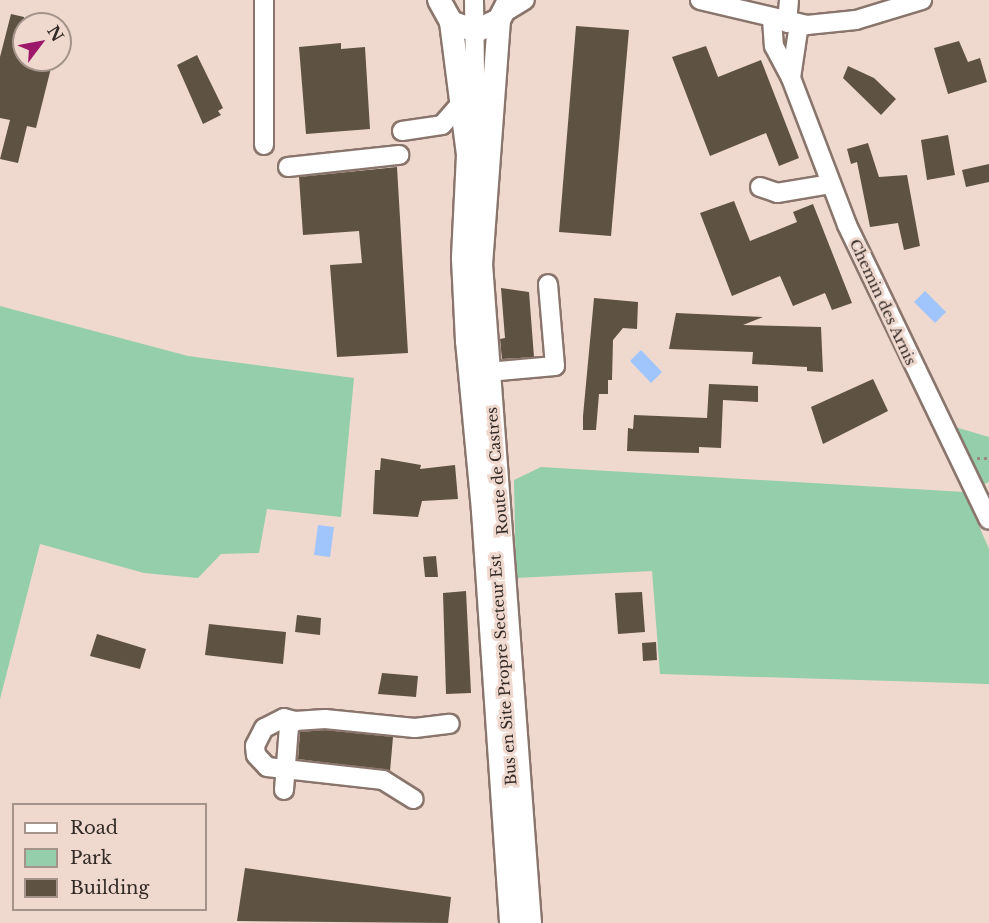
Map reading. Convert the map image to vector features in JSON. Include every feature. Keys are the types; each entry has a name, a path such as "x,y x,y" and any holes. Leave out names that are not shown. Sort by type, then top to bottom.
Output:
{"main road":[{"name":"Route de Castres","path":"439,0 451,22 468,100 463,259 466,318 511,923"},
{"name":"Route de Castres","path":"505,11 481,264 530,923"},
{"path":"451,22 476,31 505,11"}],"street":[{"path":"264,0 264,145"},
{"name":"Bus en Site Propre Secteur Est","path":"474,0 476,31 468,100 472,276 477,365 512,797 525,848"},
{"path":"505,11 525,0"},
{"path":"700,0 777,17 856,20 922,0"},
{"path":"777,17 789,0"},
{"name":"Chemin des Arnis","path":"777,17 774,46 791,78 831,184 865,265 989,520"},
{"name":"Chemin des Arnis","path":"777,17 791,78"},
{"path":"402,131 442,125 468,100"},
{"path":"288,167 399,155"},
{"path":"760,188 777,193 831,184"},
{"path":"488,372 555,366 548,284"},
{"path":"414,800 383,780 286,771 267,767 256,755 255,746 264,728 274,721 292,724 415,728 450,724"},
{"path":"284,790 292,724"},
{"path":"508,874 520,923"}],"green space":[{"path":"0,306 188,356 354,378 341,517 267,509 259,553 221,554 198,578 144,573 40,544 0,699"},
{"path":"955,427 989,437 989,482 984,484"},
{"path":"541,467 964,492 989,549 989,684 660,674 652,571 516,578 514,480"}],"water":[{"path":"925,291 946,312 935,323 914,302"},
{"path":"641,350 662,372 651,383 630,361"},
{"path":"318,525 334,527 330,557 314,555"}],"building":[{"path":"12,14 12,72 50,72 36,128 27,126 18,163 0,159 10,120 0,118 0,57"},
{"path":"576,26 629,30 611,236 559,232"},
{"path":"959,41 968,62 980,58 987,82 948,94 934,48"},
{"path":"341,43 341,49 365,47 370,129 306,134 299,47"},
{"path":"706,46 718,77 761,60 799,158 779,166 766,133 710,156 672,57"},
{"path":"197,55 223,108 218,111 221,115 203,124 177,65"},
{"path":"848,66 874,78 896,99 881,115 843,78"},
{"path":"948,135 955,175 927,180 921,140"},
{"path":"868,143 879,177 907,175 920,246 904,250 898,223 870,227 857,162 851,164 847,149"},
{"path":"989,164 989,182 966,187 962,170"},
{"path":"397,167 408,353 337,357 330,265 362,263 359,231 303,235 299,177"},
{"path":"734,201 750,241 797,222 793,212 813,204 852,303 832,310 825,293 793,306 780,276 732,296 700,213"},
{"path":"501,288 529,292 534,357 502,359 500,339 505,338"},
{"path":"594,298 638,302 637,329 623,328 613,340 612,380 608,380 608,394 599,394 596,430 583,430 583,416"},
{"path":"676,313 763,317 743,325 821,327 823,372 807,371 807,367 752,364 753,352 669,349"},
{"path":"873,379 888,411 823,444 811,407"},
{"path":"709,384 758,386 758,402 723,400 721,448 699,447 699,453 627,451 628,428 633,429 634,415 707,418"},
{"path":"381,458 421,465 420,469 455,465 458,499 422,501 418,517 373,514 375,470 380,470"},
{"path":"436,556 438,577 425,577 423,557"},
{"path":"466,591 471,693 446,694 443,593"},
{"path":"642,592 645,632 618,634 615,593"},
{"path":"297,615 321,618 320,635 295,632"},
{"path":"209,624 286,632 283,664 205,655"},
{"path":"97,634 146,649 140,669 90,656"},
{"path":"656,642 657,660 643,661 642,643"},
{"path":"382,673 418,676 416,697 378,694"},
{"path":"325,730 393,737 390,771 298,759 300,732"},
{"path":"245,868 451,897 448,923 237,921"}]}
